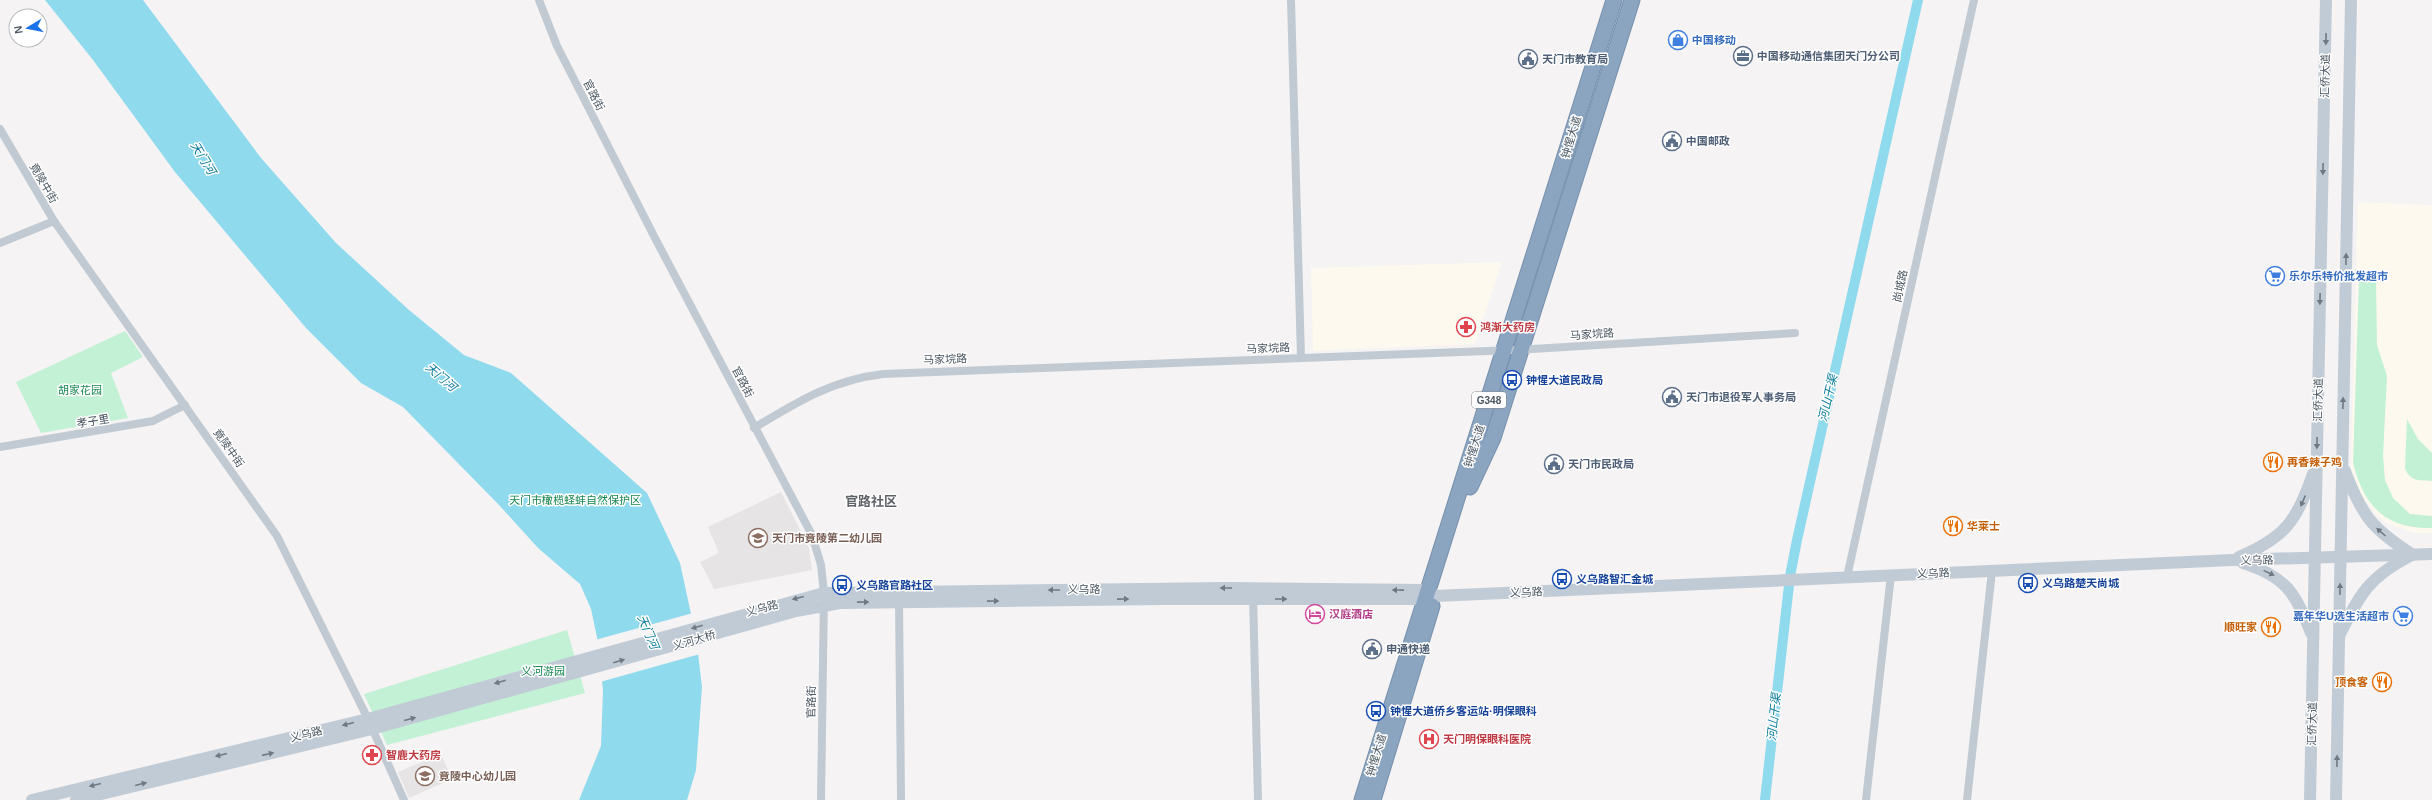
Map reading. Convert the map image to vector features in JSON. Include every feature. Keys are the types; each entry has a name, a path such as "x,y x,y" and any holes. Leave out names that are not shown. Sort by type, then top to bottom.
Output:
{"highway":[{"path":"1603,23 1606,0"},
{"name":"钟惺大道","path":"1373,800 1428,595 1510,350 1557,200 1603,23 1614,0"},
{"name":"钟惺大道","path":"1557,200 1606,69 1624,0"},
{"path":"1606,69 1632,0"},
{"path":"1356,800 1385,703 1406,676"},
{"path":"1380,800 1407,713 1406,676"},
{"name":"钟惺大道","path":"1362,800 1406,676"}],"main road":[{"name":"汇侨大道","path":"2310,800 2326,0"},
{"path":"2336,800 2351,0"},
{"path":"2232,560 2266,545 2283,532 2300,507 2317,465"},
{"path":"2342,465 2357,502 2369,521 2391,541 2413,555"},
{"name":"义乌路","path":"736,622 824,599 850,602 900,596 1253,594 1428,595 2232,560 2315,559 2432,554"},
{"path":"2339,637 2358,600 2372,580 2391,566 2413,555"},
{"path":"2232,560 2268,573 2287,586 2302,609 2313,639"},
{"name":"义河大桥","path":"580,666 736,622"},
{"name":"义乌路","path":"76,800 370,724 580,666"},
{"name":"义乌路","path":"32,800 370,724"}],"street":[{"name":"官路街","path":"539,0 560,52 754,428 812,535 822,565 824,599 820,800"},
{"path":"1291,0 1301,358"},
{"name":"尚城路","path":"1847,577 1974,0"},
{"name":"竟陵中街","path":"0,129 54,220 277,536 370,724 404,800"},
{"path":"0,243 54,220"},
{"name":"马家垸路","path":"754,428 826,387 873,375 905,372 1510,350 1795,333"},
{"name":"孝子里","path":"0,447 153,421 186,405"},
{"path":"1967,800 1992,571"},
{"path":"1866,800 1891,575"},
{"path":"1253,594 1258,800"},
{"path":"900,596 902,800"}],"shaded area":[{"path":"2358,202 2432,205 2432,533 2414,533 2386,523 2374,512 2363,498 2351,471"},
{"path":"1502,262 1475,344 1313,351 1311,268"},
{"name":"天门市竟陵第二幼儿园","path":"781,492 809,548 812,570 714,589 700,562 719,553 708,527"},
{"name":"竟陵中心幼儿园","path":"441,754 452,779 409,798 398,772"}],"green space":[{"path":"2359,277 2376,278 2377,345 2387,376 2383,456 2385,480 2393,498 2410,514 2432,516 2432,528 2401,524 2389,519 2379,512 2370,503 2363,491 2353,463"},
{"name":"胡家花园","path":"125,331 143,357 111,373 128,418 41,433 16,382"},
{"path":"2407,419 2418,439 2432,453 2432,481 2412,478 2407,473 2405,468"},
{"name":"义河游园","path":"567,630 585,693 387,745 364,694"}],"water":[{"name":"天门市橄榄蛏蚌自然保护区","path":"45,0 143,0 261,158 336,243 409,310 464,355 511,373 647,493 680,563 696,637 702,687 696,770 687,800 579,800 601,746 603,690 597,637 591,609 580,584 538,548 500,506 403,407 361,383 306,328 175,172 93,60"}],"pier":[{"path":"693,613 700,654 600,682 595,640"}],"waterway":[{"name":"河山干渠","path":"1765,800 1790,576 1918,0"}],"place":[{"name":"中国移动","path":"1678,40"},
{"name":"中国移动通信集团天门分公司","path":"1743,56"},
{"name":"天门市教育局","path":"1528,59"},
{"name":"中国邮政","path":"1672,141"},
{"name":"乐尔乐特价批发超市","path":"2275,276"},
{"name":"鸿渐大药房","path":"1466,327"},
{"name":"钟惺大道民政局","path":"1512,380"},
{"name":"天门市退役军人事务局","path":"1672,397"},
{"name":"再香辣子鸡","path":"2273,462"},
{"name":"天门市民政局","path":"1554,464"},
{"name":"华莱士","path":"1953,526"},
{"name":"天门市竟陵第二幼儿园","path":"758,538"},
{"name":"义乌路智汇金城","path":"1562,579"},
{"name":"义乌路楚天尚城","path":"2028,583"},
{"name":"义乌路官路社区","path":"842,585"},
{"name":"汉庭酒店","path":"1315,614"},
{"name":"嘉年华U选生活超市","path":"2403,616"},
{"name":"顺旺家","path":"2271,627"},
{"name":"申通快递","path":"1372,649"},
{"name":"顶食客","path":"2382,682"},
{"name":"钟惺大道侨乡客运站·明保眼科","path":"1376,711"},
{"name":"天门明保眼科医院","path":"1429,739"},
{"name":"智鹿大药房","path":"372,755"},
{"name":"竟陵中心幼儿园","path":"425,776"}],"district":[{"name":"官路社区","path":"871,501"}],"water label":[{"name":"天门河","path":"203,158"},
{"name":"天门河","path":"441,377"},
{"name":"天门河","path":"648,632"}]}
